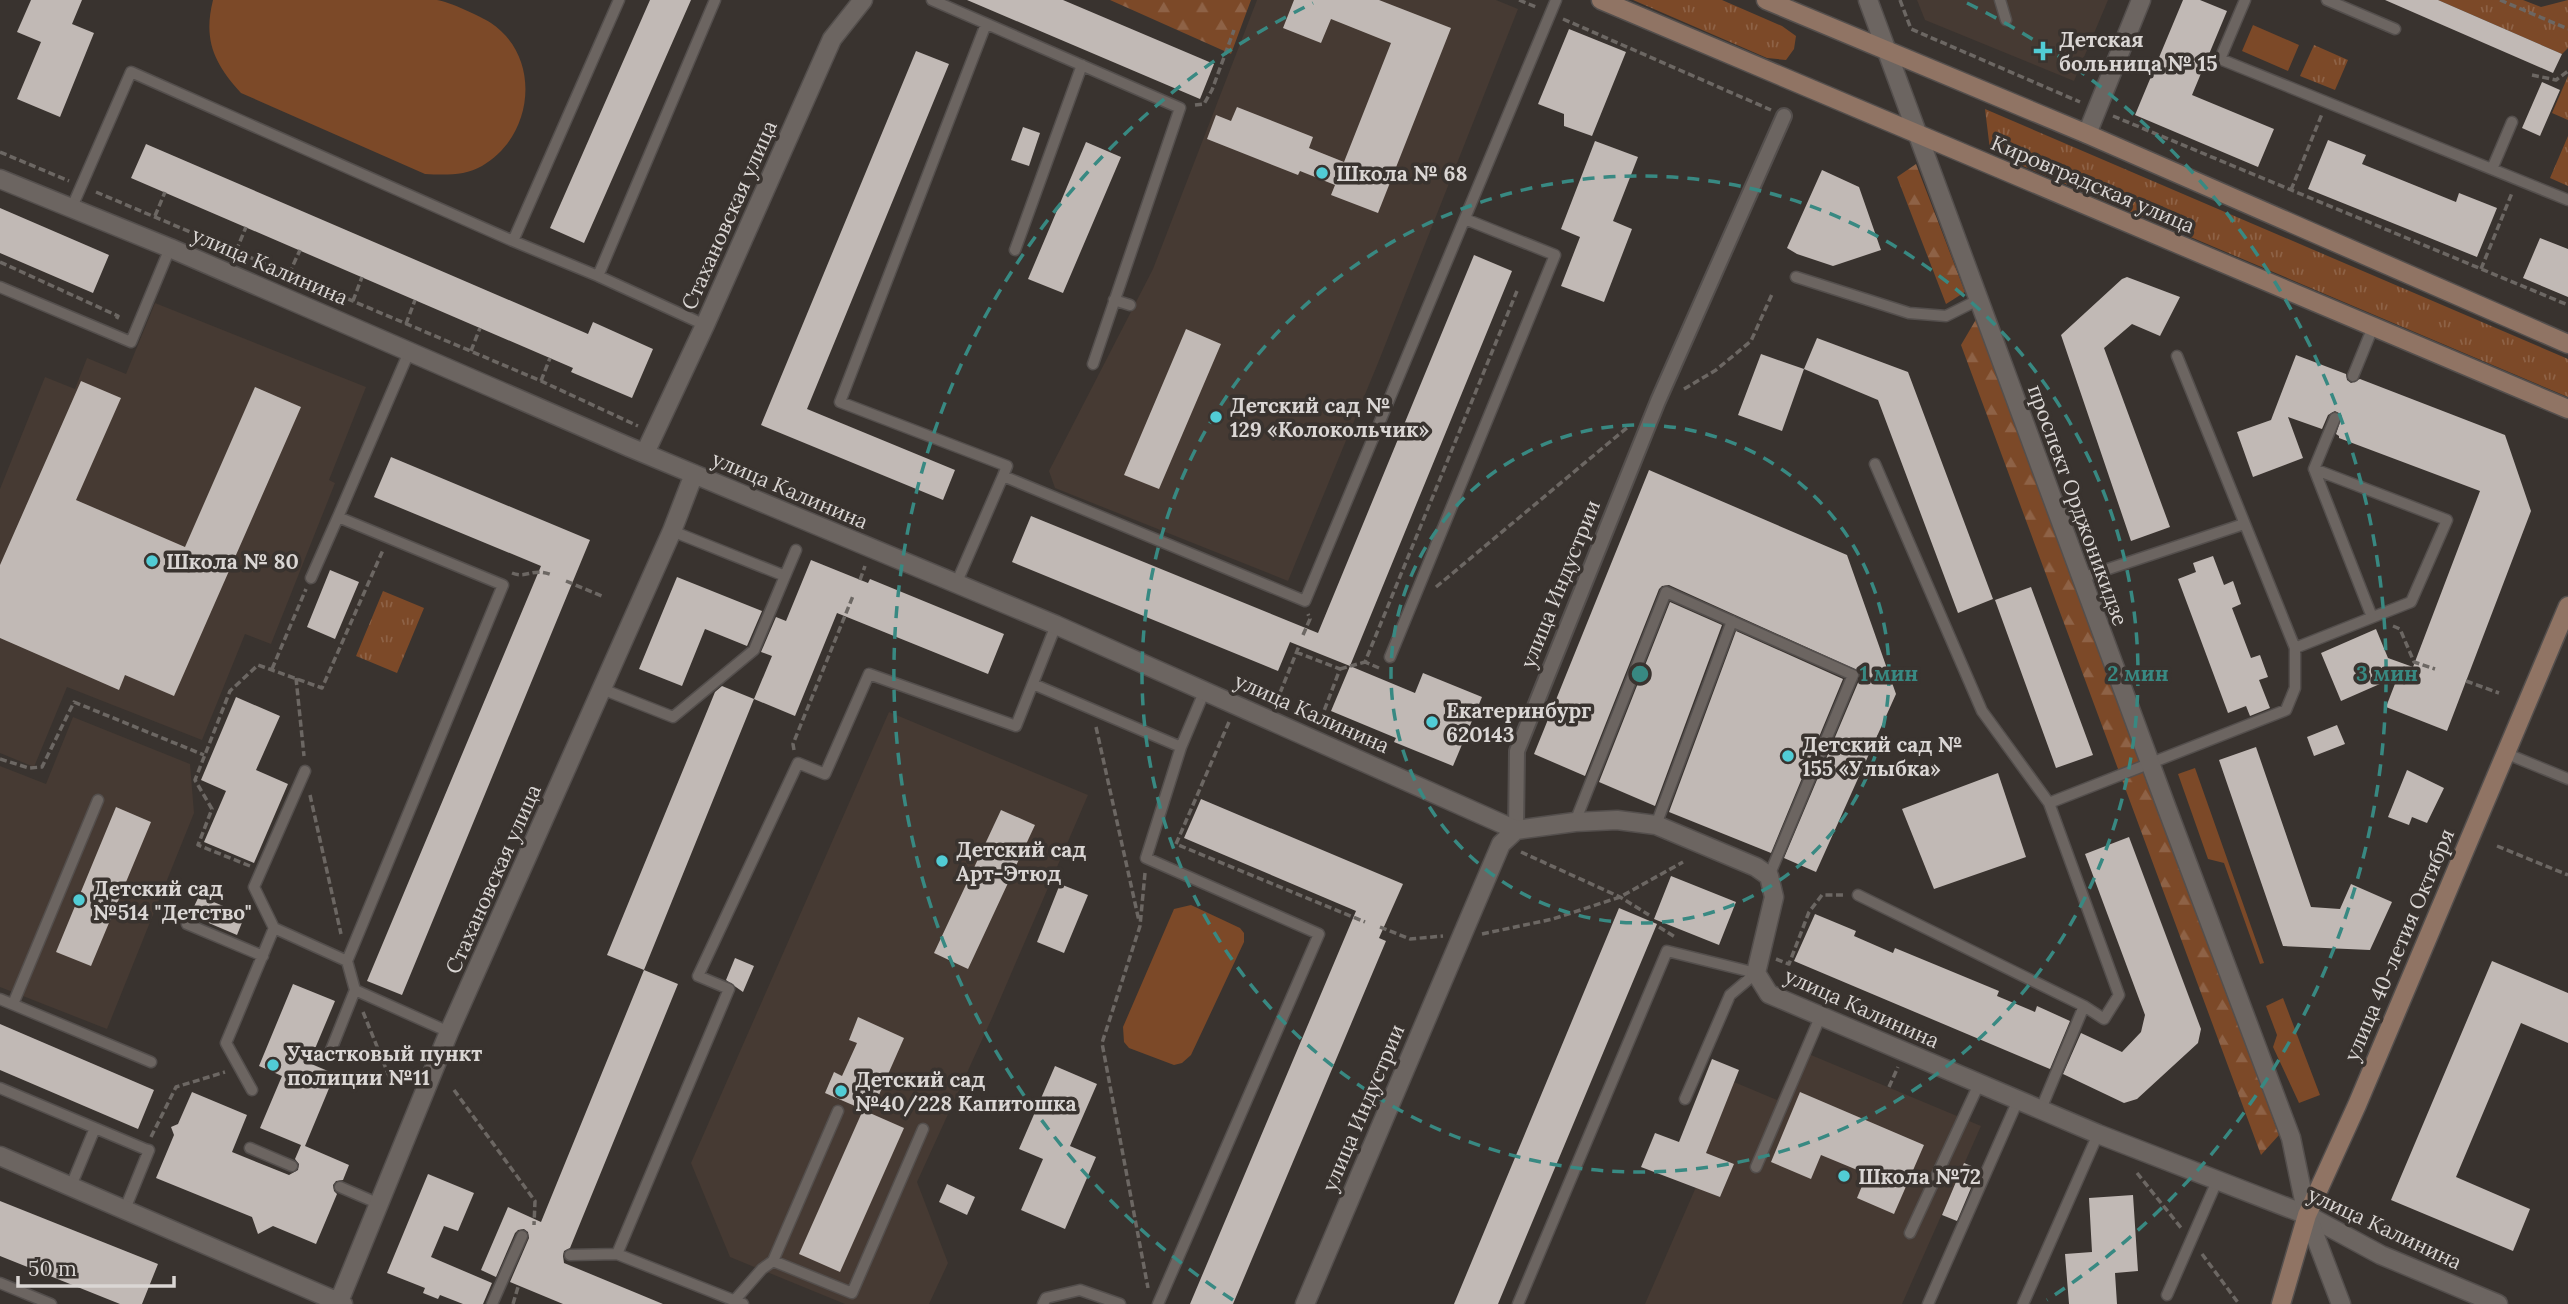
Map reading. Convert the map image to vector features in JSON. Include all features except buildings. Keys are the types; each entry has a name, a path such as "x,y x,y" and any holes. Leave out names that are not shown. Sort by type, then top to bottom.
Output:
{"main road":[{"name":"Кировградская улица","path":"1601,0 2568,409"},
{"name":"Кировградская улица","path":"1766,0 2087,135 2568,344"},
{"name":"улица 40-летия Октября","path":"2281,1304 2308,1215 2568,606"}],"street":[{"name":"Стахановская улица","path":"645,453 832,39 863,0"},
{"path":"2087,135 2141,0"},
{"name":"проспект Орджоникидзе","path":"1872,1 1887,51 1978,300 2291,1138 2308,1215 2340,1304"},
{"name":"улица Индустрии","path":"1305,1304 1501,844 1516,830 1517,751 1658,401 1784,116"},
{"name":"улица Калинина","path":"0,179 170,248 694,474 1056,625 1516,830"},
{"name":"Стахановская улица","path":"340,1303 377,1203 449,1032 603,689 694,474"},
{"path":"1516,830 1575,822 1617,820 1656,825 1756,867 1769,876"},
{"name":"улица Калинина","path":"1769,876 1774,897 1756,973 1769,994 2098,1134 2308,1215 2381,1255 2498,1304"},
{"path":"0,1156 340,1303"}],"lane":[{"path":"513,241 619,0"},
{"path":"598,276 715,0"},
{"path":"932,0 1180,108 1093,364"},
{"path":"1003,476 1305,601 1556,0"},
{"path":"2000,0 2006,20"},
{"path":"2245,0 2220,59 2568,200"},
{"path":"2327,0 2395,29"},
{"path":"956,584 1007,466 840,402 986,24"},
{"path":"1015,250 1083,65"},
{"path":"72,207 131,72 705,325"},
{"path":"2492,169 2512,122"},
{"path":"1390,657 1555,255 1465,219"},
{"path":"0,287 131,342 170,248"},
{"path":"1796,277 1909,313 1946,316 1978,300"},
{"path":"1114,300 1130,304"},
{"path":"2353,376 2373,327"},
{"path":"311,578 409,352"},
{"path":"2049,803 2286,710 2295,688 2295,648 2178,356"},
{"path":"2335,418 2314,469 2372,617"},
{"path":"1858,895 2084,1006 2104,1019 2119,995 2049,803 1982,712 1875,464"},
{"path":"2295,648 2411,602 2446,520 2314,469"},
{"path":"329,1055 355,990 347,961 503,585 338,517"},
{"path":"2081,578 2244,524"},
{"path":"672,531 785,576"},
{"path":"603,689 673,717 754,650 796,550"},
{"path":"1575,822 1666,592 1853,675 1769,876"},
{"path":"1656,825 1732,621"},
{"path":"617,1254 729,989 698,976 798,764 825,774 869,674 1016,726 1056,625"},
{"path":"1033,684 1181,747"},
{"path":"1158,1304 1319,934 1146,858 1181,747 1205,690"},
{"path":"2505,753 2568,779"},
{"path":"305,771 254,887 274,928 347,961"},
{"path":"13,1004 98,800"},
{"path":"187,924 262,956"},
{"path":"252,1090 226,1042 274,928"},
{"path":"1518,1304 1667,951 1756,973"},
{"path":"1685,1099 1730,995 1756,973"},
{"path":"355,990 449,1032"},
{"path":"0,999 150,1062"},
{"path":"2040,1109 2084,1006"},
{"path":"1756,1167 1821,1016"},
{"path":"1910,1233 1979,1084"},
{"path":"0,1088 149,1150 125,1209"},
{"path":"1928,1304 2018,1100"},
{"path":"570,1255 617,1254 738,1302 762,1269 774,1261 838,1111"},
{"path":"71,1186 95,1128"},
{"path":"774,1261 852,1293 923,1129"},
{"path":"2023,1304 2098,1134"},
{"path":"250,1148 292,1166"},
{"path":"2167,1295 2217,1181"},
{"path":"340,1187 377,1203"},
{"path":"492,1304 522,1236"},
{"path":"0,1283 51,1304"},
{"path":"1043,1304 1046,1298 1080,1290 1120,1304"}],"path":[{"path":"1519,0 1784,116"},
{"path":"1900,0 1911,29 2568,305"},
{"path":"2500,0 2568,30"},
{"path":"1180,108 1204,104 1212,90 1234,30"},
{"path":"2532,75 2556,80 2568,71"},
{"path":"2291,190 2327,102"},
{"path":"0,152 541,381 639,426"},
{"path":"2481,269 2518,180"},
{"path":"155,217 165,192"},
{"path":"236,251 246,227"},
{"path":"289,274 300,250"},
{"path":"0,262 118,316 111,334"},
{"path":"353,301 362,277"},
{"path":"1365,662 1517,292"},
{"path":"1401,575 1436,587 1658,401 1716,370 1751,341 1773,292"},
{"path":"406,324 415,300"},
{"path":"471,351 480,328"},
{"path":"541,381 550,358"},
{"path":"261,870 198,845 212,809 195,780 204,755 230,691 258,664 322,688 381,554"},
{"path":"860,580 865,566"},
{"path":"507,571 519,576 540,570 552,575"},
{"path":"272,670 311,578"},
{"path":"566,581 604,597"},
{"path":"793,744 853,597"},
{"path":"1303,635 1310,619 1305,601"},
{"path":"2372,617 2400,629 2414,662 2435,669"},
{"path":"1280,693 1299,646"},
{"path":"1296,652 1340,670 1365,662 1384,670"},
{"path":"1324,711 1340,670"},
{"path":"296,678 305,771 347,961"},
{"path":"2466,681 2499,693"},
{"path":"0,759 29,768 42,767 74,702 204,755"},
{"path":"1092,708 1140,926"},
{"path":"1229,721 1176,844 1365,922"},
{"path":"2497,846 2568,875"},
{"path":"1521,852 1620,897 1649,915"},
{"path":"1146,858 1140,926 1102,1043 1148,1290"},
{"path":"1380,927 1410,939 1486,933 1553,919 1620,897 1683,862"},
{"path":"1789,964 1810,912 1822,895 1858,895"},
{"path":"355,990 393,1086"},
{"path":"454,1090 536,1201 534,1227"},
{"path":"513,1304 521,1278"}],"shaded area":[{"path":"1257,0 1496,0 1518,9 1378,363 1288,581 1055,488 1049,471 1153,269"},
{"name":"Детская больница № 15","path":"1917,0 2108,0 2074,81 1925,20"},
{"name":"Школа № 80","path":"155,303 366,387 329,480 335,483 271,644 245,634 202,740 67,687 34,767 0,753 0,489 45,377 75,389 87,358 126,374"},
{"path":"889,712 1088,795 992,1018 917,1182 948,1263 929,1304 845,1304 730,1257 691,1163"},
{"name":"Детский сад №514 \"Детство\"","path":"73,717 190,764 194,813 107,1029 0,987 0,766 46,784"},
{"name":"Школа №72","path":"1799,1050 1981,1126 1902,1304 1645,1304 1696,1187 1720,1197 1734,1164 1706,1153 1734,1082 1777,1100"}],"green space":[{"path":"213,0 437,0 457,6 491,23 508,38 519,56 525,97 521,117 512,136 499,153 482,166 462,173 425,174 241,93 224,71 213,50 209,27"},
{"path":"1110,0 1251,0 1231,54"},
{"path":"1633,0 1722,0 1782,26 1796,36 1794,49 1786,60 1767,58"},
{"path":"2438,0 2523,0 2541,7 2568,0 2568,48 2562,54"},
{"path":"2253,25 2299,45 2288,71 2242,51"},
{"path":"2314,45 2348,60 2335,90 2300,76"},
{"path":"2568,76 2568,120 2552,113"},
{"path":"1985,109 2568,359 2568,397 2016,163 1990,150"},
{"path":"2568,136 2568,186 2550,178"},
{"path":"1916,164 1965,292 1946,304 1897,177"},
{"path":"1978,316 2279,1135 2261,1155 1961,345"},
{"path":"383,591 424,608 397,673 356,656"},
{"path":"2195,768 2264,963 2260,964 2224,863 2208,859 2178,774"},
{"path":"1191,905 1240,928 1244,933 1244,942 1191,1055 1182,1063 1174,1065 1129,1048 1124,1042 1123,1027 1174,909"},
{"path":"2283,998 2320,1095 2299,1103 2273,1047 2277,1035 2266,1006"}],"place":[{"name":"Детская больница № 15","path":"2043,51"},
{"name":"Школа № 68","path":"1322,173"},
{"name":"Детский сад № 129 «Колокольчик»","path":"1216,417"},
{"name":"Школа № 80","path":"152,561"},
{"name":"Екатеринбург 620143","path":"1432,722"},
{"name":"Детский сад № 155 «Улыбка»","path":"1788,756"},
{"name":"Детский сад Арт-Этюд","path":"942,861"},
{"name":"Детский сад №514 \"Детство\"","path":"79,900"},
{"name":"Участковый пункт полиции №11","path":"273,1065"},
{"name":"Детский сад №40/228 Капитошка","path":"841,1091"},
{"name":"Школа №72","path":"1844,1176"}]}
